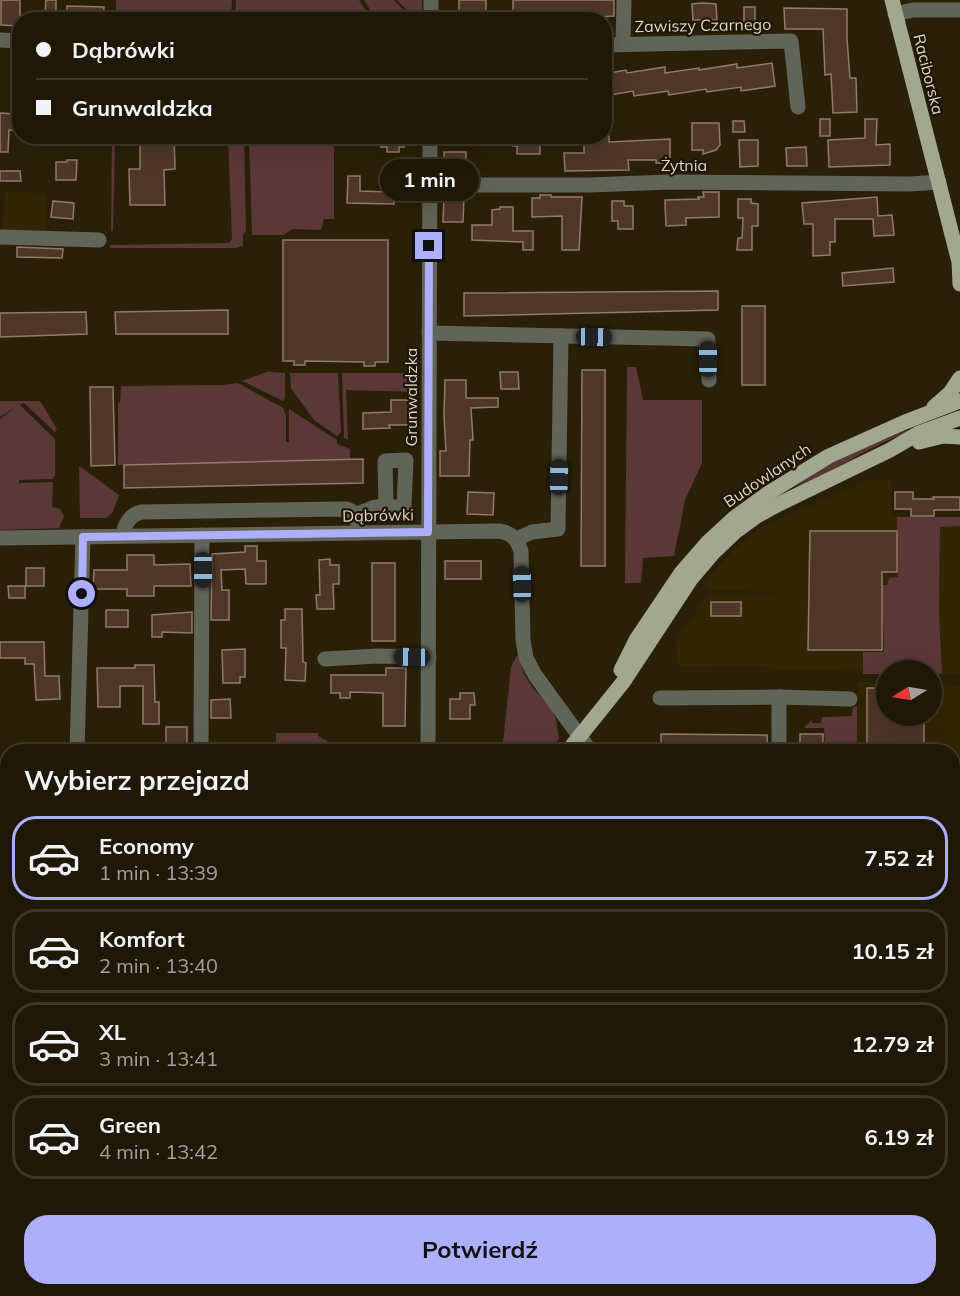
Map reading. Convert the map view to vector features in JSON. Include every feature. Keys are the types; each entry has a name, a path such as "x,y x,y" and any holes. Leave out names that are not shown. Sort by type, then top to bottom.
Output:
{"main road":[{"name":"Raciborska","path":"894,7 960,263 960,284"},
{"path":"928,412 950,393 960,378"},
{"name":"Budowlanych","path":"606,701 636,640 674,582 696,555 724,527 767,494 829,456 928,412 960,401"},
{"name":"Budowlanych","path":"574,744 624,681 691,579 729,537 768,510 890,450 919,433 960,418"},
{"path":"890,450 939,437 960,437"}],"street":[{"name":"Zawiszy Czarnego","path":"623,44 624,0"},
{"path":"894,7 913,10 950,7"},
{"name":"Zawiszy Czarnego","path":"612,45 791,41 798,107"},
{"name":"Grunwaldzka","path":"428,744 430,144"},
{"name":"Żytnia","path":"430,185 590,185 670,182 910,184 939,182"},
{"path":"0,237 99,240"},
{"path":"429,333 708,339 709,380"},
{"path":"561,336 558,529 528,532 516,539 521,554 523,640 526,658 535,675 586,744"},
{"path":"355,515 366,509 386,506"},
{"path":"123,536 124,529 131,518 142,512 345,509 352,511 355,515 358,533"},
{"name":"Dąbrówki","path":"0,538 499,531 509,533 516,539"},
{"path":"201,744 202,535"},
{"path":"77,744 83,537"},
{"path":"326,659 378,656 429,657"},
{"path":"779,697 779,744"},
{"path":"660,698 850,699"}],"shaded area":[{"path":"116,0 232,0 231,12 116,12"},
{"path":"236,0 359,0 367,12 235,12"},
{"path":"364,0 394,0 405,12 372,12"},
{"path":"397,0 422,0 422,12 408,12"},
{"path":"112,144 115,144 113,231 111,231"},
{"path":"228,144 244,144 246,231 243,235 243,246 236,248 110,248 110,245 229,243 232,239"},
{"path":"249,144 334,144 334,219 324,219 321,230 293,229 283,235 252,235"},
{"path":"5,192 47,193 47,233 2,232"},
{"path":"627,367 636,367 643,400 702,400 702,463 685,500 674,556 643,558 641,583 625,583"},
{"path":"270,371 285,373 283,401 242,381"},
{"path":"290,373 338,373 341,432 337,436 314,420 291,388"},
{"path":"342,373 413,373 420,392 346,390 348,440 344,438"},
{"path":"238,383 283,408 286,416 286,442 289,442 289,409 337,440 337,444 350,449 350,460 118,465 118,404 121,386"},
{"path":"0,401 40,401 57,429 55,432 24,403 20,405 55,439 55,475 53,479 19,480 19,483 53,482 52,507 60,509 64,516 59,528 0,530 0,419 17,406 0,417"},
{"path":"907,430 908,432 793,488 834,461"},
{"path":"79,466 119,495 113,512 106,518 80,518"},
{"path":"891,479 892,516 897,517 898,578 883,585 884,652 864,652 864,669 775,670 759,665 678,667 676,641 707,595 774,595 774,592 708,590 705,582 734,549 763,527 868,480"},
{"path":"897,517 960,517 960,526 940,527 939,611 941,660 876,660 876,674 863,674 863,652 884,652 882,585 887,585 889,578 898,577"},
{"path":"940,526 960,526 960,673 942,674 939,610"},
{"path":"517,655 524,674 533,688 551,707 556,719 559,739 554,744 503,744 511,667"},
{"path":"858,682 876,682 876,726 942,726 942,683 960,686 960,744 857,744"},
{"path":"857,706 857,744 825,744 824,728 804,728 812,720 812,723 821,723 822,717 852,716 853,707"},
{"path":"276,733 318,733 318,736 327,741 327,744 276,744"}],"building":[{"path":"1,0 20,0 20,12 12,12 12,26 1,25"},
{"path":"46,0 56,0 56,12 45,12"},
{"path":"459,0 486,0 486,12 459,12"},
{"path":"513,0 614,0 614,16 612,16 612,12 513,12"},
{"path":"692,4 716,4 717,20 693,20"},
{"path":"67,6 104,7 104,12 67,12"},
{"path":"744,7 755,7 755,30 744,30"},
{"path":"784,8 847,9 850,78 856,78 857,112 833,113 831,74 825,75 823,29 785,29"},
{"path":"772,63 775,86 741,91 741,87 707,92 706,89 669,95 668,91 634,96 633,91 612,95 612,73 626,70 627,73 665,67 665,73 737,64 737,68"},
{"path":"0,113 12,114 8,152 0,152"},
{"path":"820,119 830,119 830,136 820,136"},
{"path":"865,119 877,119 876,145 890,144 890,165 829,167 828,140 865,138"},
{"path":"733,121 744,121 745,132 733,132"},
{"path":"692,123 719,123 720,145 716,150 703,154 703,150 692,150"},
{"path":"670,139 670,163 656,163 656,160 628,160 629,170 565,171 564,153 584,153 584,144"},
{"path":"739,140 758,140 758,166 740,167"},
{"path":"140,144 174,144 175,169 164,170 165,205 130,205 129,169 140,169"},
{"path":"381,144 404,144 404,147 399,147 399,152 387,152 387,147 381,147"},
{"path":"513,144 540,144 540,154 517,154 517,146"},
{"path":"806,147 807,166 787,166 786,148"},
{"path":"444,152 466,152 466,172 444,172"},
{"path":"67,160 77,160 76,180 56,180 56,162 67,162"},
{"path":"0,171 20,171 21,181 0,181"},
{"path":"348,176 360,176 360,191 391,192 391,178 412,178 412,200 394,200 394,204 347,203"},
{"path":"703,192 719,192 719,217 686,218 686,225 666,226 665,200 699,199 698,197 704,197"},
{"path":"444,195 464,196 463,222 443,222"},
{"path":"540,195 582,197 579,250 562,250 562,216 532,217 532,198 540,198"},
{"path":"877,197 878,216 892,215 894,235 874,236 873,219 835,219 835,242 830,242 830,255 813,256 813,224 804,224 802,203"},
{"path":"738,199 751,199 751,203 758,204 758,226 752,226 752,250 737,250 738,238 742,238 743,218 738,218"},
{"path":"53,201 74,203 73,219 51,217"},
{"path":"612,201 624,201 624,206 633,206 633,229 618,229 618,221 612,221"},
{"path":"500,207 513,207 513,231 533,231 533,250 523,250 523,242 472,240 472,225 492,225 492,210 500,209"},
{"path":"283,240 388,240 388,362 375,362 375,366 364,366 364,362 305,361 305,365 294,365 294,361 283,361"},
{"path":"17,247 63,249 62,258 17,257"},
{"path":"893,268 894,282 843,286 842,273"},
{"path":"718,291 718,310 464,316 464,293"},
{"path":"742,306 765,306 765,385 742,385"},
{"path":"228,310 228,334 116,334 115,312"},
{"path":"86,312 87,334 0,337 0,313"},
{"path":"582,370 605,370 605,566 581,566"},
{"path":"500,372 518,372 519,389 501,389"},
{"path":"445,380 466,380 466,398 498,398 498,407 471,408 473,440 470,440 469,476 440,476 440,451 446,451"},
{"path":"90,387 113,387 115,465 91,466"},
{"path":"391,400 410,400 410,425 363,429 363,413 391,412"},
{"path":"363,459 363,483 124,488 124,465"},
{"path":"468,492 494,493 493,515 467,514"},
{"path":"895,492 913,492 913,499 960,497 960,510 934,510 934,516 911,516 911,509 895,509"},
{"path":"810,531 897,531 897,572 882,572 882,650 808,650"},
{"path":"245,546 257,546 257,561 266,561 266,584 246,584 245,569 221,570 222,590 229,590 229,620 211,620 212,554 245,552"},
{"path":"127,555 154,555 154,565 190,564 191,586 154,586 154,596 127,596 127,589 93,589 94,570 127,570"},
{"path":"330,559 330,565 339,565 339,584 333,584 334,609 317,609 316,595 320,595 319,560"},
{"path":"445,561 481,561 481,579 445,579"},
{"path":"372,563 395,563 395,641 372,641"},
{"path":"26,568 44,568 44,586 26,586"},
{"path":"8,586 25,586 25,598 9,598"},
{"path":"711,602 741,602 741,616 711,616"},
{"path":"285,609 302,609 305,681 285,680 286,648 281,648 281,620 285,620"},
{"path":"106,610 128,610 128,627 106,627"},
{"path":"192,612 192,633 162,632 162,637 152,637 152,615"},
{"path":"0,642 44,642 45,676 59,676 60,699 36,700 34,664 25,664 25,658 0,658"},
{"path":"245,649 245,677 240,677 240,683 223,683 222,650"},
{"path":"135,665 154,665 155,702 159,702 159,724 143,724 143,686 120,686 120,707 98,707 97,668 135,668"},
{"path":"386,668 406,668 405,726 383,726 383,693 350,692 350,698 340,698 340,693 331,693 331,675 386,675"},
{"path":"867,688 876,688 876,726 924,726 924,744 867,744"},
{"path":"460,693 474,693 475,705 470,705 470,719 450,719 450,699 460,699"},
{"path":"230,699 231,718 211,718 211,700"},
{"path":"166,727 187,727 187,744 166,744"},
{"path":"661,734 767,735 768,744 661,744"},
{"path":"800,734 823,734 823,744 800,744"}],"route":[{"path":"82,594 83,537 428,532 429,246"}]}
